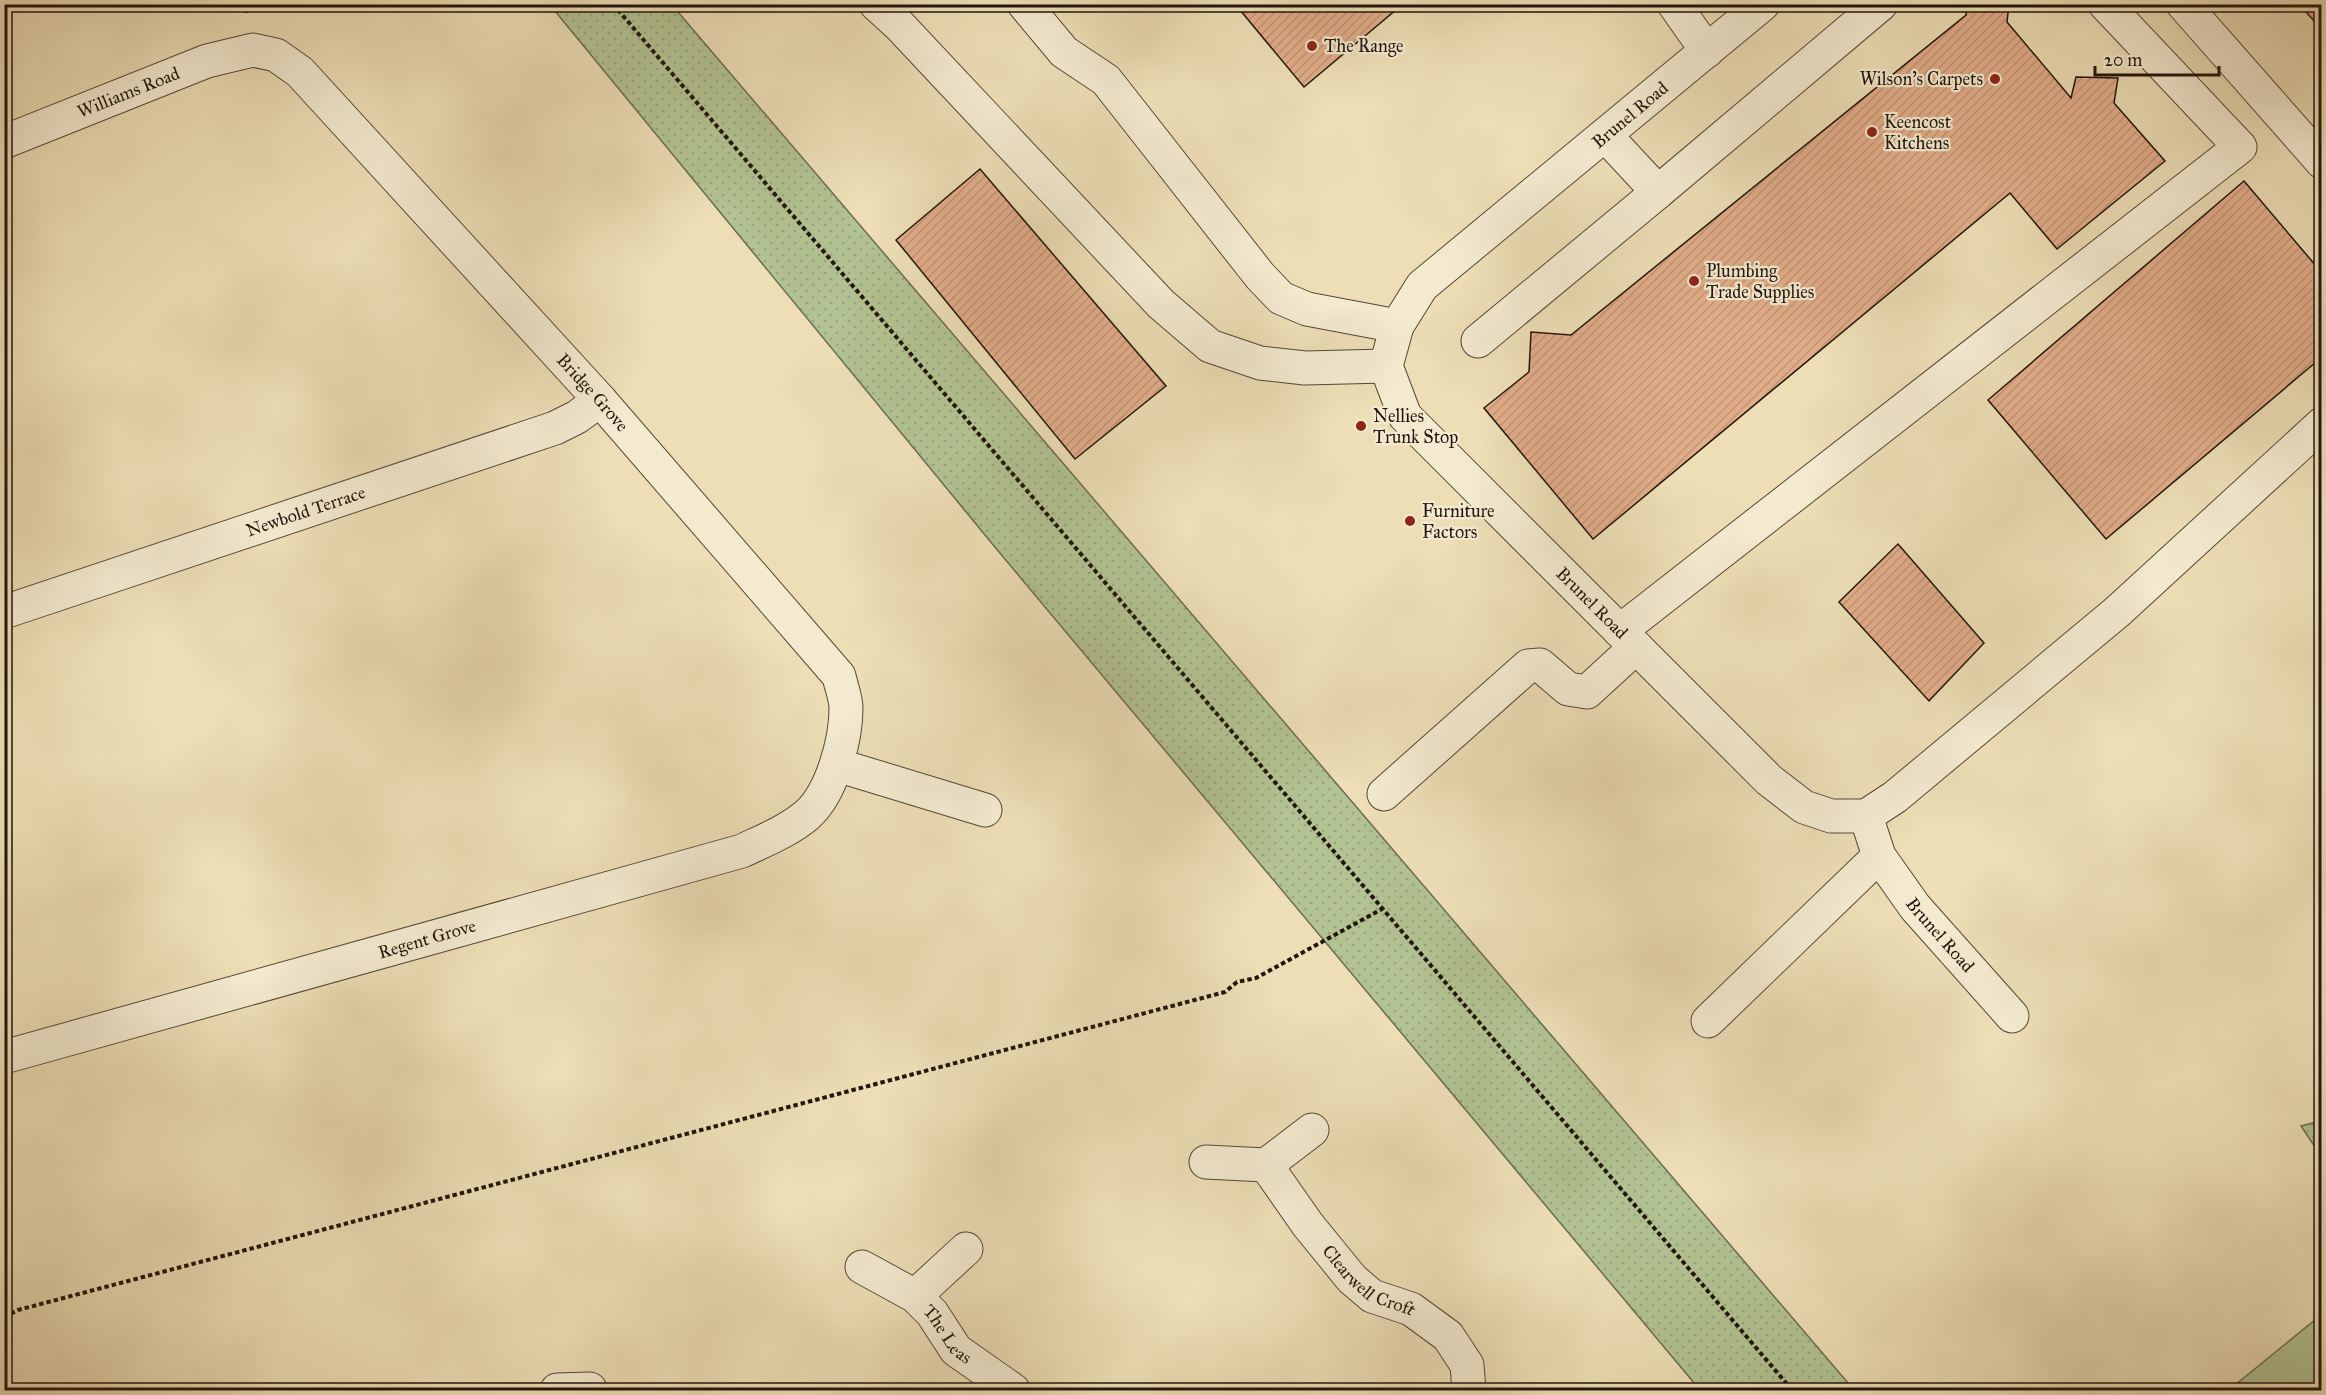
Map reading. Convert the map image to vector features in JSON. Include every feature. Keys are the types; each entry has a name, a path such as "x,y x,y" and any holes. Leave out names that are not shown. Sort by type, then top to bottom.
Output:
{"street":[{"path":"876,4 899,24 1161,304 1210,346 1260,363 1305,368 1386,366"},
{"path":"1024,4 1064,52 1106,80 1260,276 1281,298 1307,309 1397,326"},
{"path":"1674,4 1707,51"},
{"name":"Brunel Road","path":"1762,4 1422,286 1397,326 1386,366 1405,416 1768,780 1804,807 1832,816 1866,816 1879,856 1914,907 2012,1016"},
{"path":"1478,341 1881,4"},
{"path":"2105,4 2240,147"},
{"path":"2183,4 2275,109 2316,145"},
{"name":"Williams Road","path":"4,142 207,61 253,50"},
{"name":"Bridge Grove","path":"253,50 276,55 300,72 600,400 839,676 846,707 832,775"},
{"path":"1384,794 1528,666 1540,665 1568,689 1587,692 1628,639 2240,147 2275,109"},
{"path":"1605,135 1658,192"},
{"name":"Newbold Terrace","path":"4,612 555,428 577,417 600,400"},
{"path":"1866,816 1895,797 2117,612 2318,435"},
{"path":"832,775 985,810"},
{"name":"Regent Grove","path":"4,1057 742,850 781,833 809,813 832,775"},
{"path":"1708,1021 1879,856"},
{"path":"1206,1162 1266,1165 1311,1130"},
{"name":"Clearwell Croft","path":"1266,1165 1308,1225 1352,1279 1372,1296 1411,1309 1448,1336 1467,1365 1469,1390"},
{"name":"The Leas","path":"915,1296 966,1249"},
{"name":"The Leas","path":"862,1267 915,1296 932,1313 956,1350 1013,1390"},
{"path":"557,1390 590,1389"}],"path":[{"path":"613,4 1792,1390"},
{"path":"4,1317 18,1310 1225,992 1237,982 1256,978 1382,908"}],"green space":[{"path":"550,5 672,5 1854,1390 1700,1390 994,546"},
{"path":"2322,1121 2321,1156 2301,1126"},
{"path":"2321,1315 2321,1390 2229,1390"}],"building":[{"name":"The Range","path":"1235,4 1403,4 1304,87"},
{"path":"1967,4 2009,4 2007,22 2071,98 2076,77 2118,78 2114,103 2165,161 2057,249 2010,193 1593,539 1484,408 1529,372 1531,332 1571,335 1966,15"},
{"path":"2299,4 2322,4 2322,30"},
{"path":"980,169 1166,386 1075,459 896,240"},
{"path":"2244,181 2322,273 2322,357 2106,539 1988,400"},
{"path":"1898,544 1984,643 1929,701 1839,602"}],"place":[{"name":"The Range","path":"1312,46"},
{"name":"Wilson's Carpets","path":"1995,79"},
{"name":"Keencost Kitchens","path":"1872,132"},
{"name":"Plumbing Trade Supplies","path":"1694,281"},
{"name":"Nellies Trunk Stop","path":"1361,426"},
{"name":"Furniture Factors","path":"1410,521"}]}
